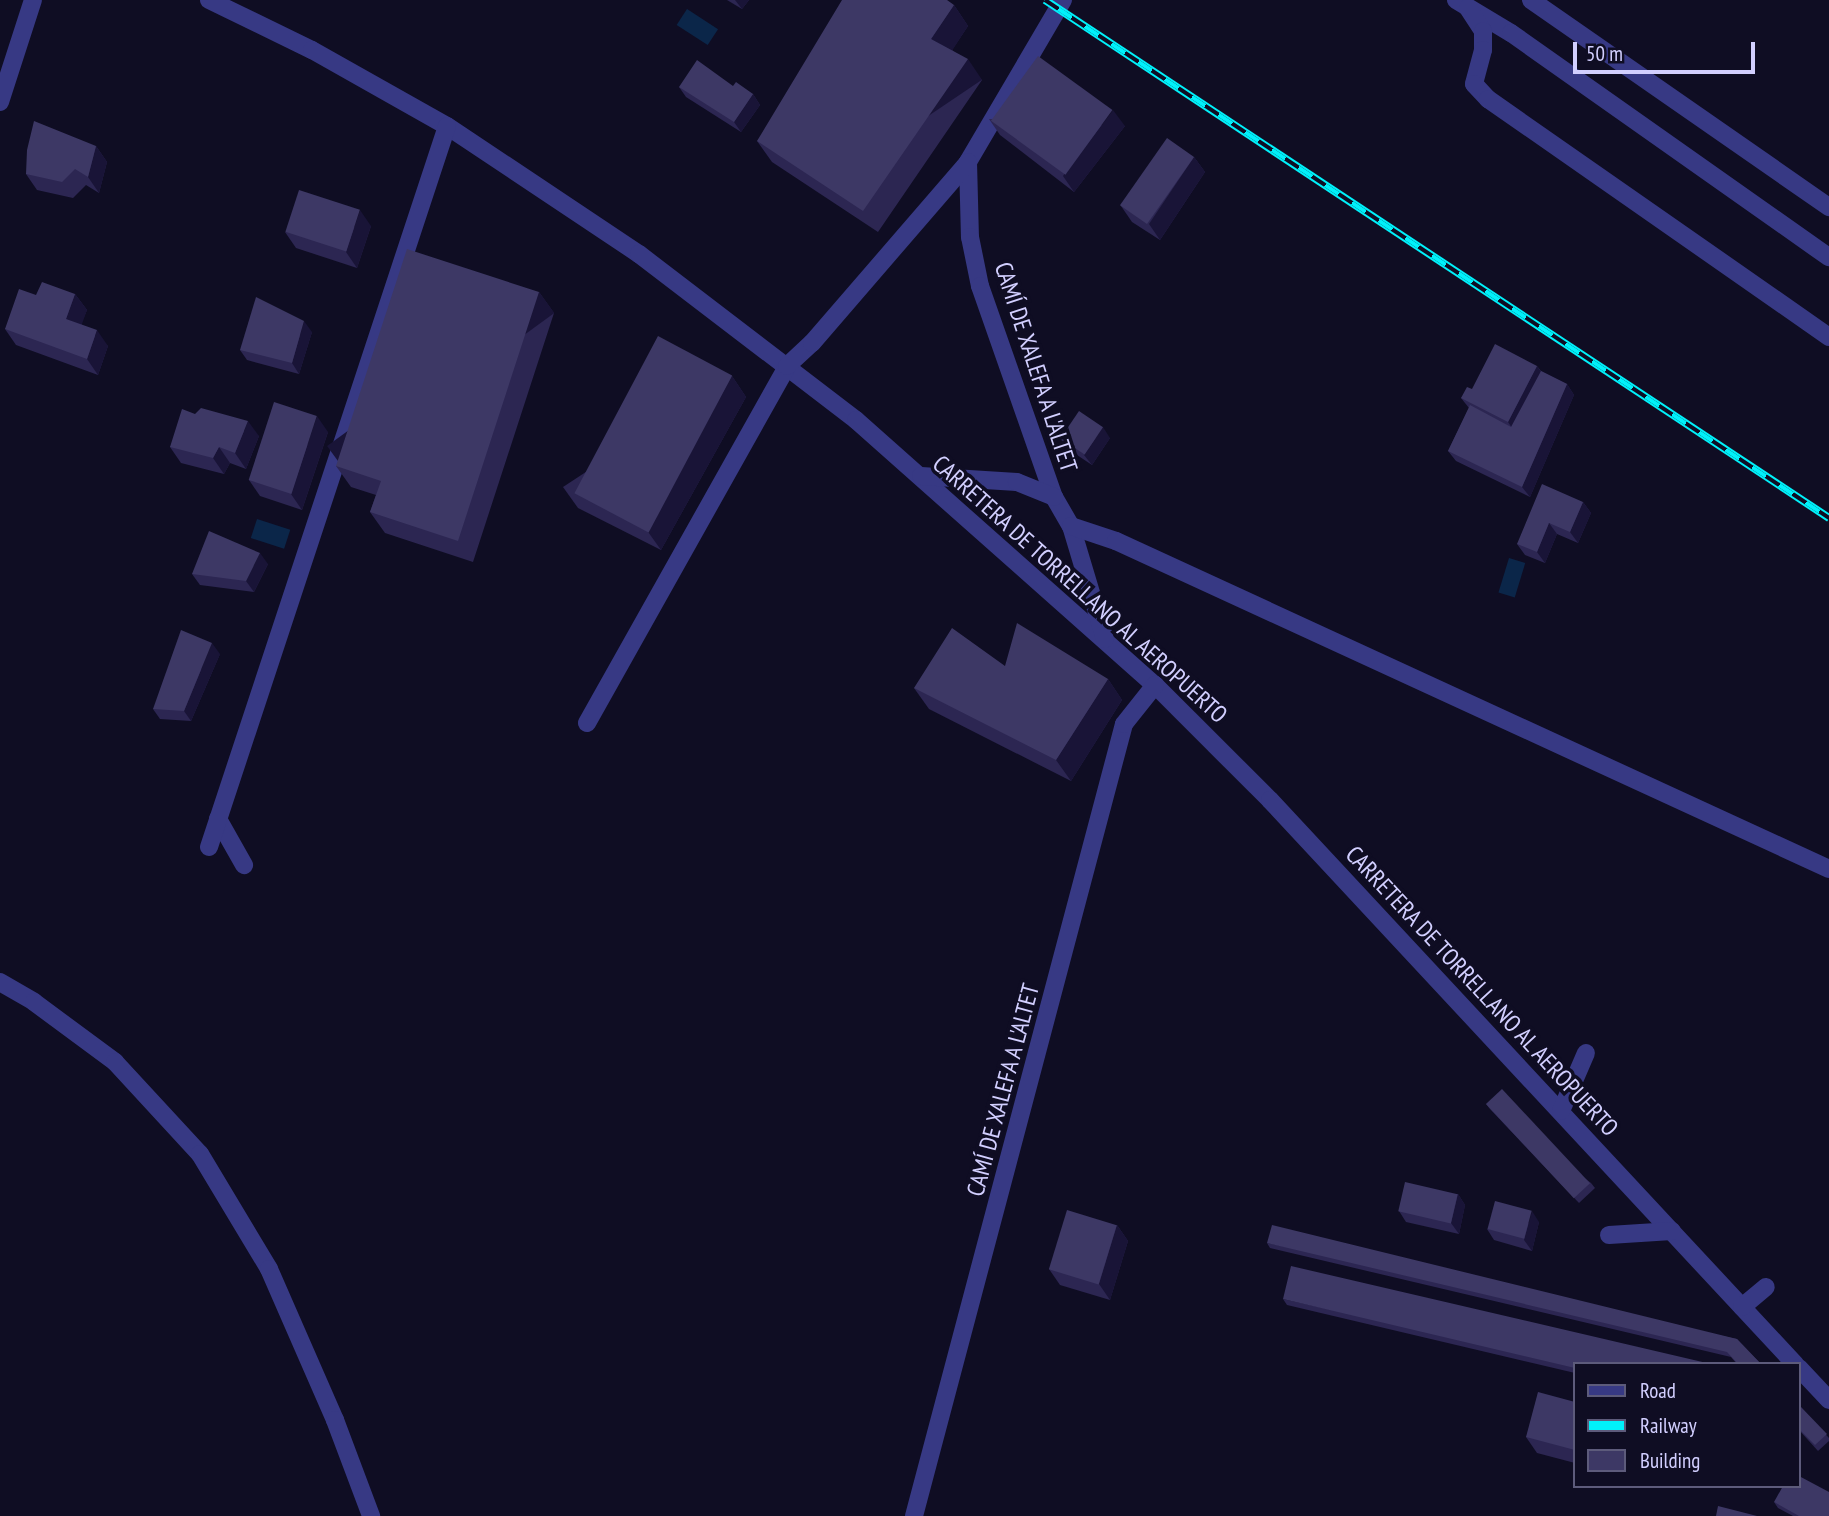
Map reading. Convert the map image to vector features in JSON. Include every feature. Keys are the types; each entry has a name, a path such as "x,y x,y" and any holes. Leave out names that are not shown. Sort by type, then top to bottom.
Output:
{"street":[{"path":"0,102 33,0"},
{"name":"CARRETERA DE TORRELLANO AL AEROPUERTO","path":"209,0 312,50 447,126 639,254 856,420 1105,639 1270,800 1793,1362"},
{"path":"587,723 787,366 812,343 968,162 1063,0"},
{"path":"1531,0 1829,206"},
{"path":"1462,4 1511,33 1829,257"},
{"path":"1462,4 1483,31 1483,50 1474,84 1488,99 1829,337"},
{"path":"209,847 447,126"},
{"name":"CAMÍ DE XALEFA A L'ALTET","path":"968,162 970,237 980,286 1054,497 1071,526 1105,639"},
{"path":"921,477 1017,482 1054,497"},
{"path":"1071,526 1116,541 1829,869"},
{"name":"CAMÍ DE XALEFA A L'ALTET","path":"914,1516 1124,724 1155,685"},
{"path":"218,819 244,865"},
{"path":"0,982 34,1002 115,1062 200,1154 269,1269 335,1420 371,1516"},
{"path":"1561,1111 1586,1053"},
{"path":"1609,1235 1672,1231"},
{"path":"1742,1307 1766,1287"},
{"path":"1801,1370 1829,1400"}],"water":[{"path":"687,9 718,29 708,45 677,25"},
{"path":"257,519 290,530 284,549 251,538"},
{"path":"1509,558 1525,563 1515,597 1498,592"}],"building":[{"path":"842,0 947,0 954,5 931,39 968,59 863,211 757,141"},
{"path":"1038,56 1112,110 1065,175 991,121"},
{"path":"697,60 733,86 736,82 753,94 734,122 679,87"},
{"path":"34,121 96,146 88,177 75,169 62,182 26,174 27,150"},
{"path":"1167,138 1194,157 1147,224 1120,205"},
{"path":"299,190 360,210 346,252 285,232"},
{"path":"407,249 539,292 458,541 370,512 381,481 336,466"},
{"path":"42,282 75,294 66,319 97,330 87,359 5,329 19,289 36,295"},
{"path":"256,297 304,321 292,363 240,350"},
{"path":"658,336 732,375 649,533 574,493"},
{"path":"1495,344 1537,366 1508,422 1461,398 1467,387 1472,389"},
{"path":"1541,371 1567,384 1522,487 1448,451 1470,405 1511,427"},
{"path":"274,402 317,416 291,494 249,480"},
{"path":"201,408 248,421 235,453 219,447 213,458 170,447 182,409 195,414"},
{"path":"1079,411 1103,427 1085,455 1061,438"},
{"path":"1542,484 1583,502 1570,532 1549,523 1537,552 1517,544"},
{"path":"209,531 260,553 246,581 192,574"},
{"path":"1017,623 1108,679 1056,760 914,688 952,628 1005,666"},
{"path":"181,630 212,643 184,711 153,709"},
{"path":"1502,1089 1590,1183 1574,1198 1486,1104"},
{"path":"1405,1182 1458,1194 1451,1223 1398,1211"},
{"path":"1495,1201 1532,1211 1524,1239 1487,1229"},
{"path":"1067,1210 1117,1225 1099,1284 1049,1269"},
{"path":"1272,1225 1737,1339 1759,1362 1736,1362 1727,1352 1267,1243"},
{"path":"1291,1266 1702,1362 1574,1362 1574,1368 1283,1299"},
{"path":"1538,1392 1574,1402 1574,1450 1526,1437"},
{"path":"1801,1407 1827,1434 1815,1445 1801,1431"},
{"path":"1801,1477 1829,1492 1829,1516 1799,1516 1774,1502 1782,1488 1801,1488"},
{"path":"1718,1506 1757,1516 1716,1516"}],"railway":[{"path":"1045,0 1829,518"}]}
